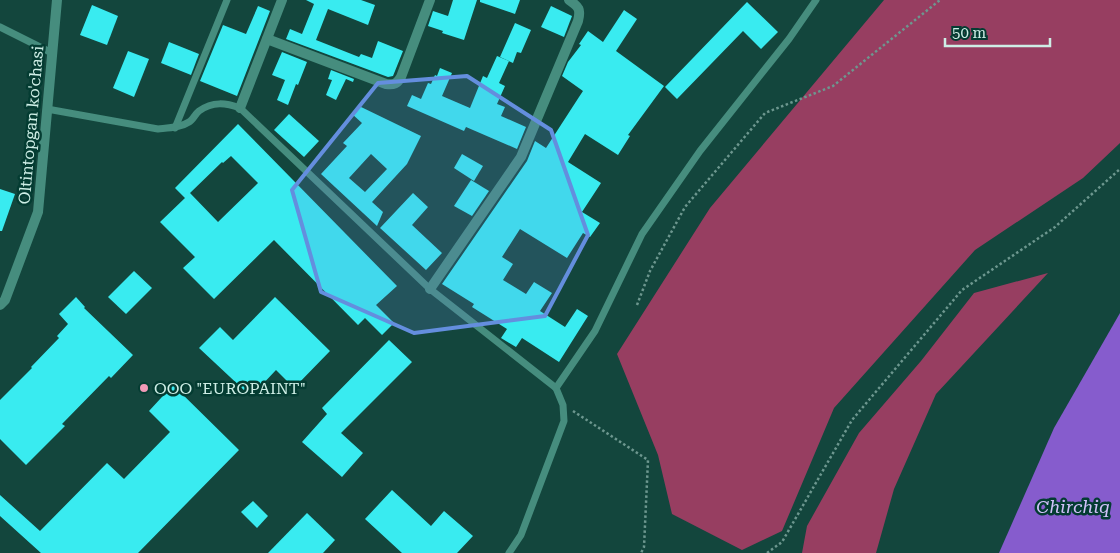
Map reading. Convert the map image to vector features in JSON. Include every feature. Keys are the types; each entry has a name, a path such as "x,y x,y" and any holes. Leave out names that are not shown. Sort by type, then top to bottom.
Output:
{"street":[{"name":"Oltintopgan ko'chasi","path":"0,305 5,300 38,212 57,0"},
{"path":"240,108 282,0"},
{"path":"267,39 393,85 402,77 430,0"},
{"path":"430,289 520,157 578,21 580,13 577,5 569,0"}],"lane":[{"path":"175,128 227,0"},
{"path":"556,388 594,331 642,234 700,151 789,39 816,0"},
{"path":"0,27 52,53"},
{"path":"48,109 158,129 175,128 189,122 198,111 215,104 229,104 240,108 430,289 556,388 564,405 564,421 521,535 509,553"}],"path":[{"path":"638,305 650,271 685,207 765,112 833,86 940,0"},
{"path":"766,553 782,542 852,420 962,290 1055,227 1120,169"},
{"path":"564,405 648,460 644,548 641,553"}],"highlighted area":[{"path":"467,76 551,130 588,235 545,316 414,333 321,292 292,190 378,83"}],"shaded area":[{"path":"884,0 1120,0 1120,143 1083,178 975,250 834,408 782,531 742,550 672,514 658,455 617,354 710,208"},
{"path":"1048,273 936,394 894,489 876,553 802,553 807,526 859,433 921,361 974,293"}],"water":[{"name":"Chirchiq","path":"1120,313 1120,553 999,553 1054,428"}],"building":[{"path":"306,0 361,0 375,5 368,25 328,9 316,40 359,57 361,54 372,58 378,41 403,51 393,76 388,77 286,39 290,29 302,34 314,4"},
{"path":"453,0 477,0 464,40 428,26 433,11 448,16"},
{"path":"480,0 520,0 515,14 480,2"},
{"path":"747,2 778,32 761,49 743,31 677,99 665,87"},
{"path":"92,5 118,16 107,45 80,35"},
{"path":"258,6 270,11 237,96 200,81 223,25 246,34"},
{"path":"551,6 572,16 564,37 541,27"},
{"path":"624,10 637,19 616,51 664,86 628,135 630,136 618,155 585,134 568,162 601,183 582,212 600,223 590,237 583,233 567,258 520,229 502,257 513,264 503,280 526,294 534,282 552,293 540,311 565,327 577,309 588,316 559,362 522,338 516,347 501,338 507,329 472,307 474,304 442,284 527,161 535,141 546,148 583,91 562,76 568,62 581,45 579,44 588,31 603,42"},
{"path":"515,23 531,30 521,53 517,52 513,63 500,57"},
{"path":"169,42 199,54 191,75 161,63"},
{"path":"128,51 149,59 134,97 113,88"},
{"path":"282,52 307,62 288,105 277,100 285,80 272,75"},
{"path":"497,56 509,61 499,83 505,86 497,104 505,107 501,116 526,127 517,149 466,127 464,131 407,106 412,95 421,99 428,83 431,84 440,68 452,73 442,96 470,108 483,76 487,78"},
{"path":"331,70 354,79 353,82 346,79 336,100 326,95 332,80 328,79"},
{"path":"359,106 421,136 407,164 372,202 383,212 377,226 321,174 347,146 343,143 362,123 352,114","holes":["371,154 387,169 365,192 349,178"]},
{"path":"289,114 319,141 304,157 274,130"},
{"path":"238,124 397,286 376,305 394,323 382,335 365,318 358,325 274,240 214,299 183,268 195,257 160,222 185,198 175,188","holes":["231,156 258,183 218,222 190,193 222,162"]},
{"path":"462,154 483,166 474,181 454,168"},
{"path":"471,180 489,191 472,216 454,206"},
{"path":"0,189 15,194 2,231 0,231"},
{"path":"413,193 428,207 412,225 442,253 426,270 380,228"},
{"path":"134,271 152,288 126,314 108,297"},
{"path":"76,297 84,308 133,355 111,378 109,376 62,424 65,426 26,465 0,439 0,400 59,338 57,336 68,324 59,314"},
{"path":"275,297 330,351 294,388 276,370 260,387 254,381 245,391 199,348 220,327 233,340"},
{"path":"389,340 412,362 341,433 363,453 342,477 302,442 327,414 322,408"},
{"path":"173,385 239,450 138,553 41,553 0,516 0,495 40,531 107,463 124,479 170,432 149,411"},
{"path":"392,490 431,526 444,511 473,536 457,553 402,553 365,519"},
{"path":"253,501 268,516 257,528 241,512"},
{"path":"307,513 335,540 323,553 268,553"}],"place":[{"name":"OOO \"EUROPAINT\"","path":"144,388"}]}
